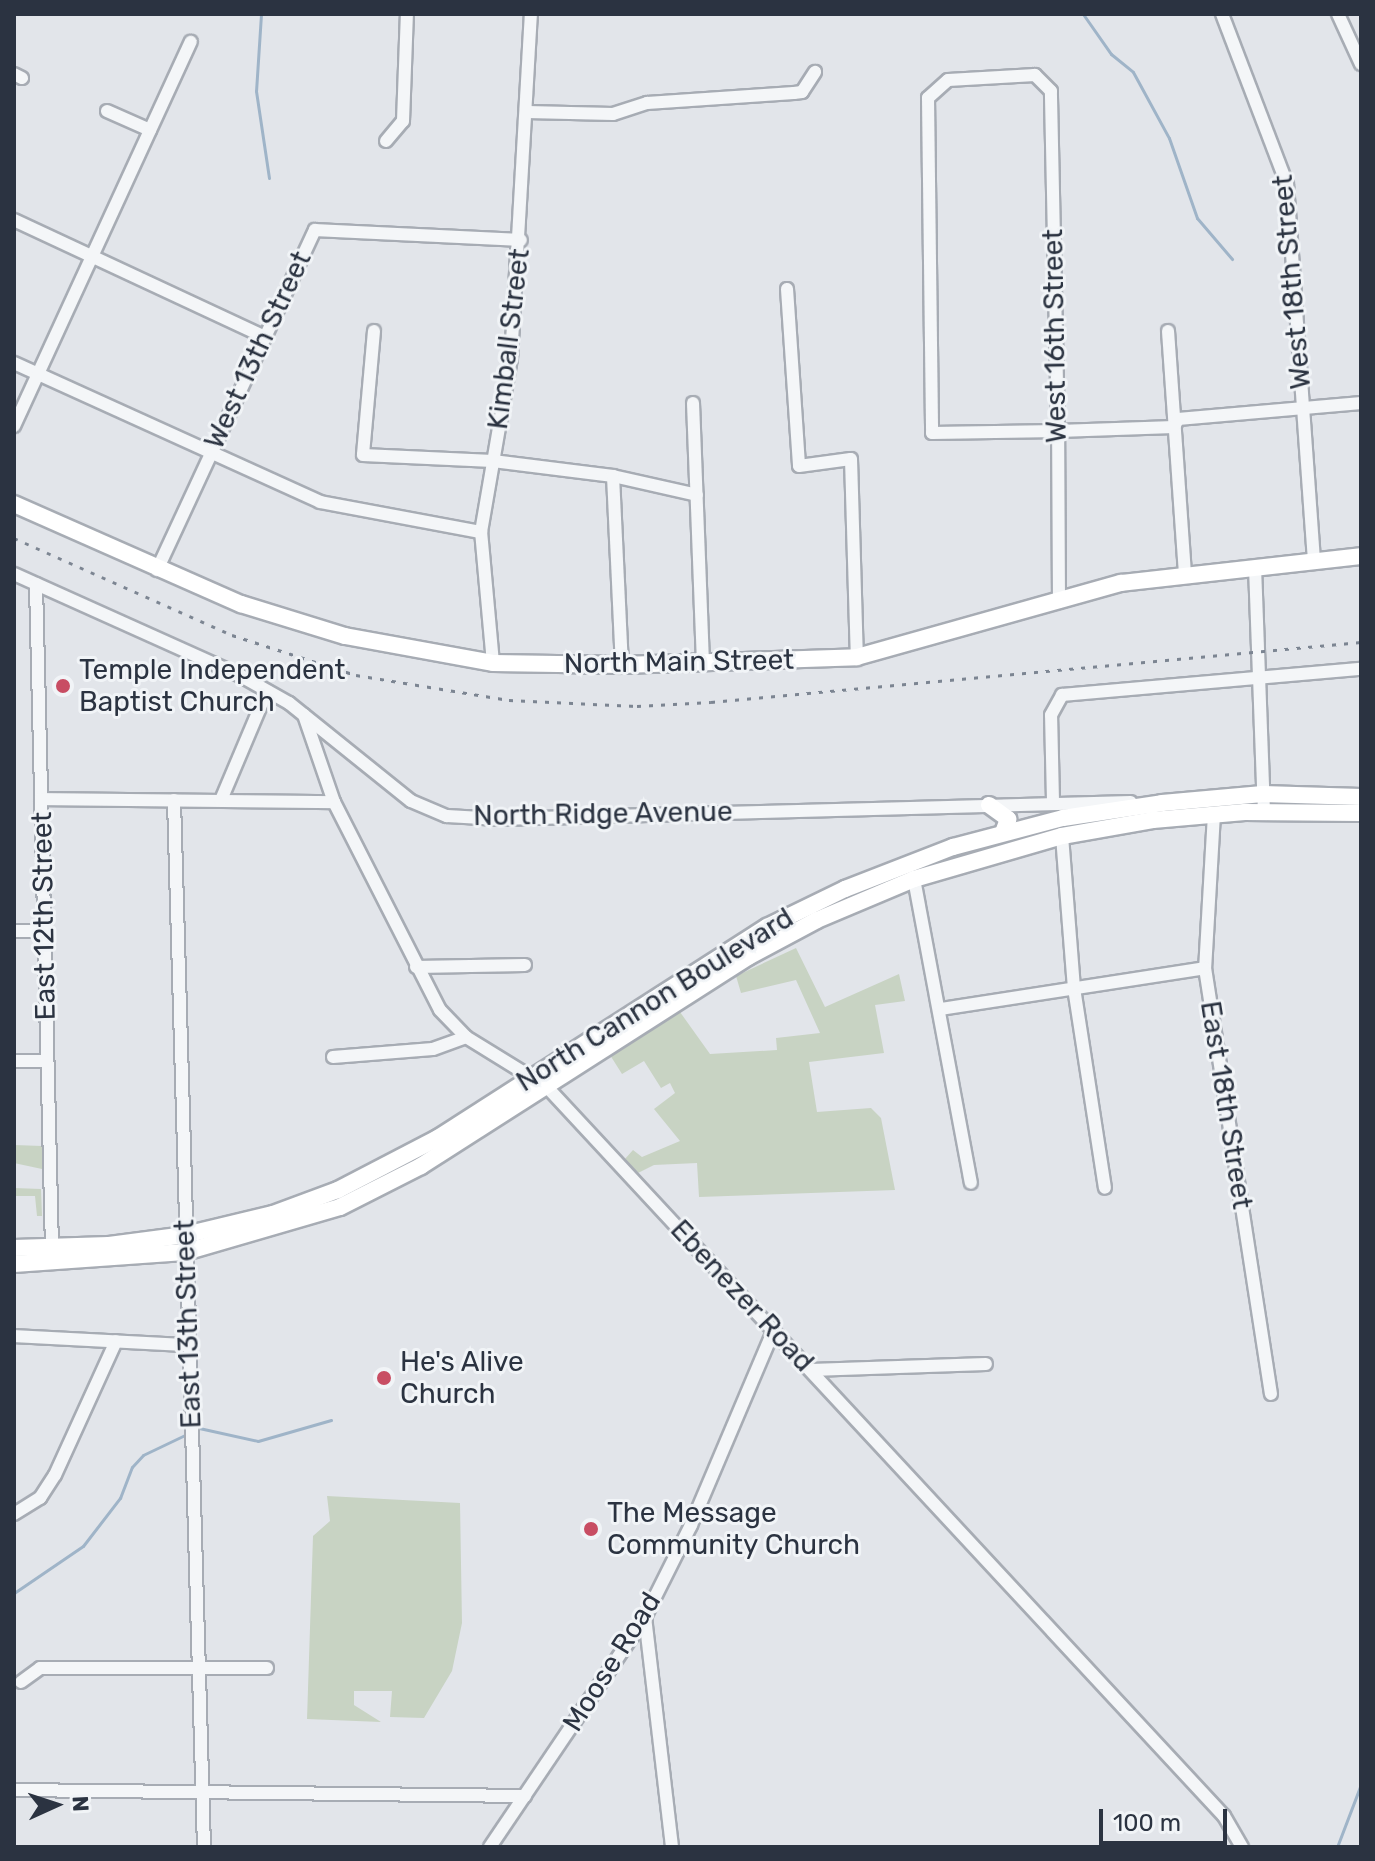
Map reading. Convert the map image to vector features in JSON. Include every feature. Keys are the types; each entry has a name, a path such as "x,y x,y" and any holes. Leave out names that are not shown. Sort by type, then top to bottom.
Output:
{"main road":[{"name":"North Main Street","path":"14,504 157,570 241,604 345,636 493,663 622,665 857,657 1121,583 1185,573 1361,556"},
{"name":"North Cannon Boulevard","path":"14,1248 185,1244 357,1181 416,1151 718,955 792,914 898,867 1003,833 1162,803 1263,794 1361,797"},
{"path":"989,805 1008,819 1003,833"},
{"name":"North Cannon Boulevard","path":"14,1264 185,1244 293,1224 366,1195 547,1087 791,933 914,879 1062,836 1214,814 1361,813"}],"street":[{"path":"386,141 403,121 407,14"},
{"name":"Kimball Street","path":"493,663 481,532 511,359 521,240 531,14"},
{"name":"West 18th Street","path":"1222,14 1287,184 1314,561"},
{"path":"1338,14 1361,64"},
{"path":"14,426 94,259 191,42"},
{"path":"527,112 613,114 647,103 802,92 815,72"},
{"name":"West 16th Street","path":"1058,431 932,433 928,98 948,80 1035,75 1051,91 1058,431 1059,602"},
{"path":"107,111 150,130"},
{"path":"14,220 263,336"},
{"name":"West 13th Street","path":"157,570 263,336 315,230 521,240"},
{"path":"787,289 799,466 851,459 857,657"},
{"path":"374,331 363,455 493,461 613,476 697,495"},
{"path":"1168,331 1185,573"},
{"path":"14,363 320,502 481,532"},
{"path":"693,403 703,663"},
{"path":"1174,427 1178,419 1361,403"},
{"path":"1058,431 1174,427"},
{"path":"613,476 622,665"},
{"path":"1255,567 1264,812"},
{"name":"North Ridge Avenue","path":"14,574 267,691 304,715 411,801 473,820 1053,801 1162,803"},
{"name":"East 12th Street","path":"36,584 52,1248"},
{"path":"1053,801 1054,701 1077,690 1361,669"},
{"path":"221,800 267,691"},
{"name":"Ebenezer Road","path":"304,715 334,802 440,1010 466,1037 547,1087 772,1334 811,1370 1224,1816 1242,1847"},
{"path":"41,799 334,802"},
{"name":"East 13th Street","path":"174,800 204,1847"},
{"name":"East 18th Street","path":"1214,814 1205,968 1271,1394"},
{"path":"1062,836 1074,988 1105,1188"},
{"path":"914,879 941,1009 971,1183"},
{"path":"14,931 44,931"},
{"path":"416,967 525,965"},
{"path":"941,1009 1205,968"},
{"path":"333,1057 433,1049 466,1037"},
{"path":"14,1061 47,1061"},
{"name":"Moose Road","path":"490,1847 645,1617 691,1525 772,1334"},
{"path":"14,1336 188,1345"},
{"path":"14,1514 40,1498 55,1475 116,1341"},
{"path":"811,1370 986,1364"},
{"path":"645,1617 672,1847"},
{"path":"21,1682 40,1668 267,1668"},
{"path":"14,1790 525,1796"}],"green space":[{"path":"796,948 825,1007 899,974 905,1001 875,1005 884,1053 809,1062 817,1112 871,1108 881,1118 895,1190 699,1197 697,1163 654,1165 638,1173 624,1160 633,1150 642,1157 680,1141 654,1109 675,1093 670,1083 661,1088 644,1061 622,1074 610,1055 680,1012 710,1054 777,1050 776,1038 820,1033 796,980 741,993 736,976"},
{"path":"14,1145 42,1146 42,1169 14,1163"},
{"path":"14,1188 41,1189 42,1216 37,1216 35,1196 14,1196"},
{"path":"327,1496 460,1503 462,1623 452,1671 424,1718 390,1717 392,1691 354,1691 354,1705 381,1722 307,1719 313,1536 330,1521"}],"waterway":[{"path":"261,14 256,91 269,178"},
{"path":"1083,14 1111,54 1133,72 1169,138 1197,218 1232,259"},
{"path":"199,1428 258,1441 331,1420"},
{"path":"14,1593 83,1546 120,1498 132,1467 143,1455 185,1435"},
{"path":"1337,1847 1361,1784"}],"railway":[{"path":"14,538 232,635 356,675 509,700 637,706 711,702 1361,642"}],"place":[{"name":"Temple Independent Baptist Church","path":"63,686"},
{"name":"He's Alive Church","path":"384,1378"},
{"name":"The Message Community Church","path":"591,1529"}]}
